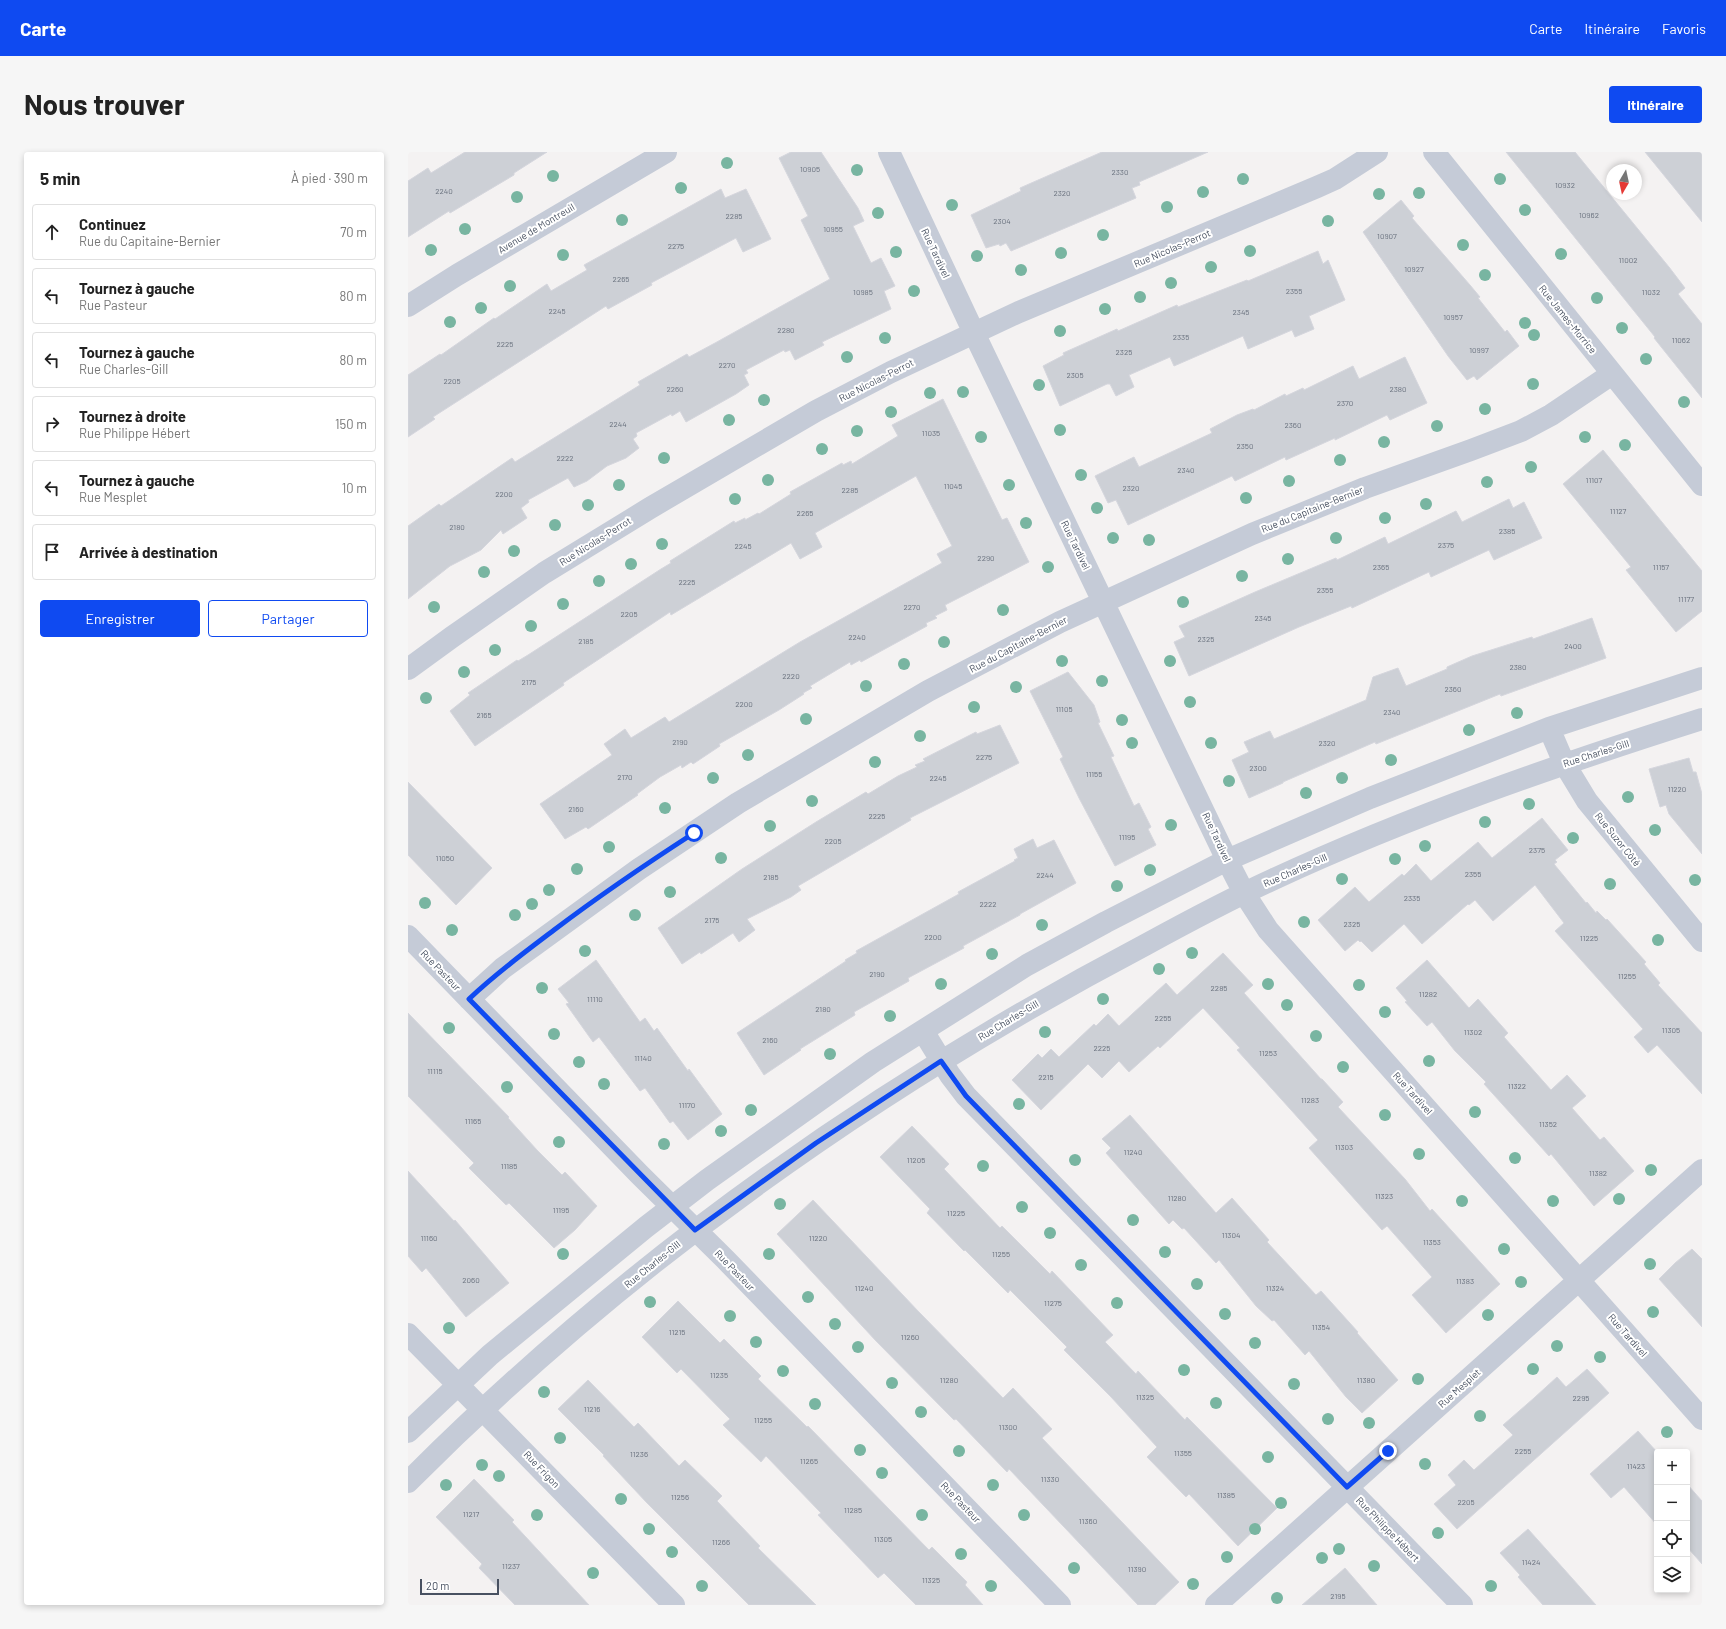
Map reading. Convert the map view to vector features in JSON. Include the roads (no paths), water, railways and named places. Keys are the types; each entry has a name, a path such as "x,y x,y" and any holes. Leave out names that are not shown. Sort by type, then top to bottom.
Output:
{"street":[{"name":"Avenue de Montreuil","path":"408,306 457,274 666,152"},
{"name":"Rue Tardivel","path":"889,152 974,333 1244,893 1268,930 1702,1419"},
{"name":"Rue Nicolas-Perrot","path":"408,669 544,573 656,504 816,411 891,372 1026,309 1335,179 1377,152"},
{"name":"Rue James-Morrice","path":"1434,152 1702,485"},
{"name":"Rue du Capitaine-Bernier","path":"469,999 503,968 602,895 738,803 921,695 1103,601 1252,534 1365,488 1507,437 1551,415 1612,374"},
{"path":"408,1432 490,1355 646,1227 707,1180 873,1062 995,984 1065,944 1227,860 1370,798 1550,728 1702,678"},
{"name":"Rue Charles-Gill","path":"408,1482 482,1409 660,1257 816,1143 998,1025 1084,977 1244,893 1296,869 1398,826 1564,763 1702,718"},
{"name":"Rue Suzor Côté","path":"1550,728 1564,763 1587,801 1702,941"},
{"name":"Rue Pasteur","path":"408,936 1060,1605"},
{"name":"Rue Philippe Hébert","path":"922,1031 966,1096 1462,1605"},
{"name":"Rue Mesplet","path":"1216,1605 1702,1170"},
{"name":"Rue Frigon","path":"408,1334 674,1605"}]}
